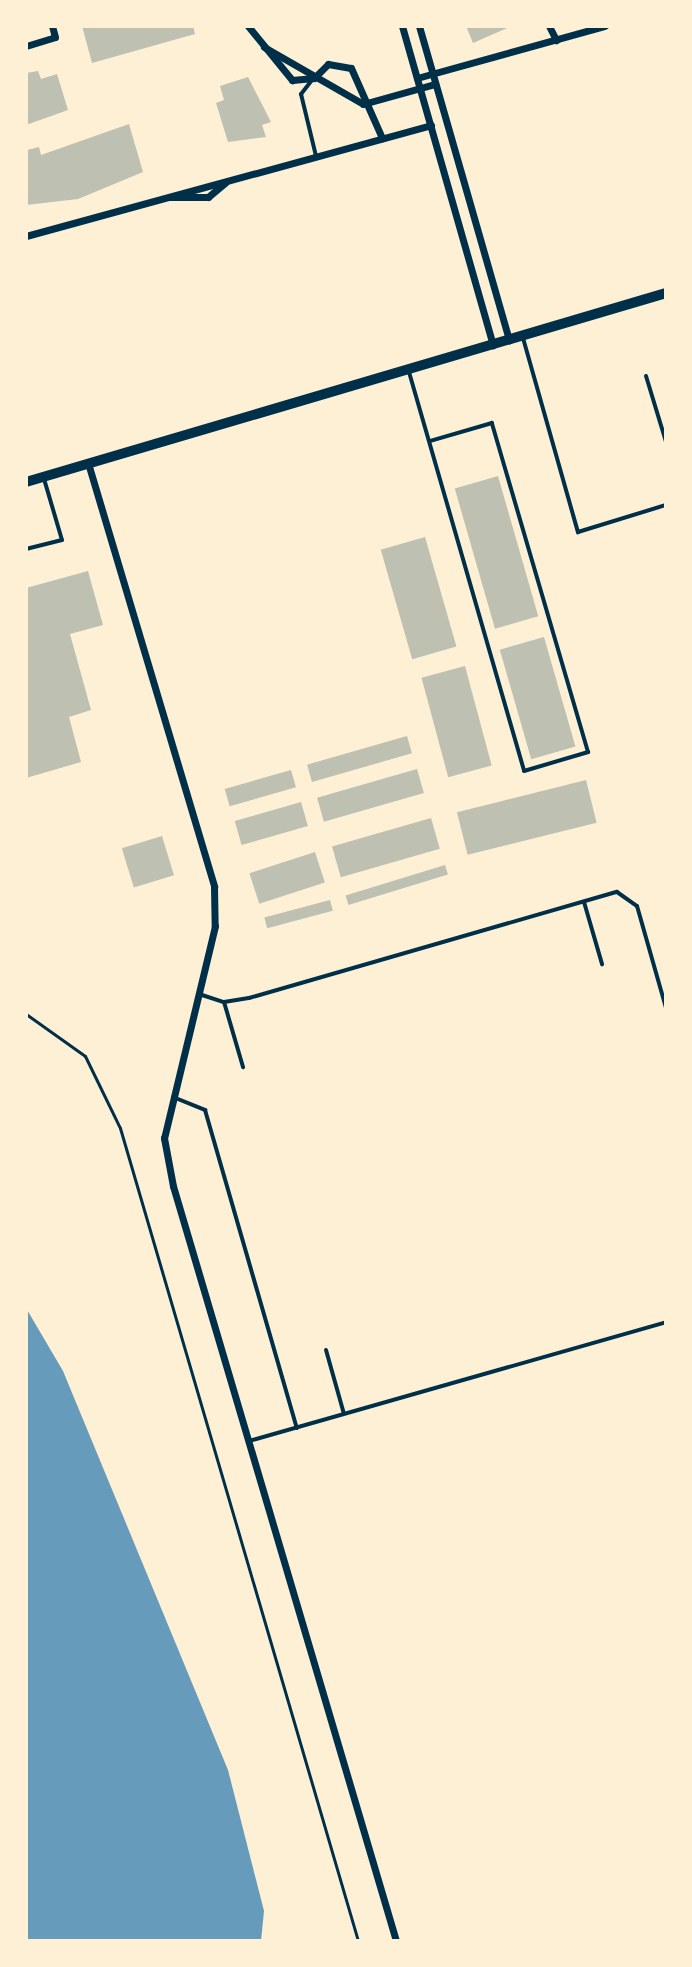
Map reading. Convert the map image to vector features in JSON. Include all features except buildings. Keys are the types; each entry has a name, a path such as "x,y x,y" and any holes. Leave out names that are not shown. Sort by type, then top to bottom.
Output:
{"main road":[{"path":"26,482 666,293"}],"street":[{"path":"26,46 55,37 52,26"},
{"path":"248,26 262,47 292,80 314,78 371,101 435,84"},
{"path":"402,26 493,345"},
{"path":"419,26 509,340"},
{"path":"549,26 556,40"},
{"path":"417,78 605,26"},
{"path":"262,47 304,64 314,78"},
{"path":"314,78 328,64 351,68 371,101 382,138"},
{"path":"26,236 431,125"},
{"path":"170,197 208,197 228,181"},
{"path":"88,463 214,887 215,926 171,1097 164,1138 173,1186 396,1941"}],"lane":[{"path":"314,78 301,94 316,156"},
{"path":"522,336 578,532 666,505"},
{"path":"409,369 524,771 588,752 492,423 430,441"},
{"path":"646,376 666,442"},
{"path":"26,549 62,540 43,476"},
{"path":"197,993 224,1002 617,892 637,906 666,1008"},
{"path":"584,902 602,964"},
{"path":"224,1002 243,1067"},
{"path":"171,1097 205,1110 297,1428"},
{"path":"249,1441 666,1322"},
{"path":"326,1350 344,1414"}],"path":[{"path":"26,1014 85,1056 120,1128 358,1941"}],"water":[{"path":"26,1308 63,1371 228,1770 264,1911 261,1941 26,1941"}]}
